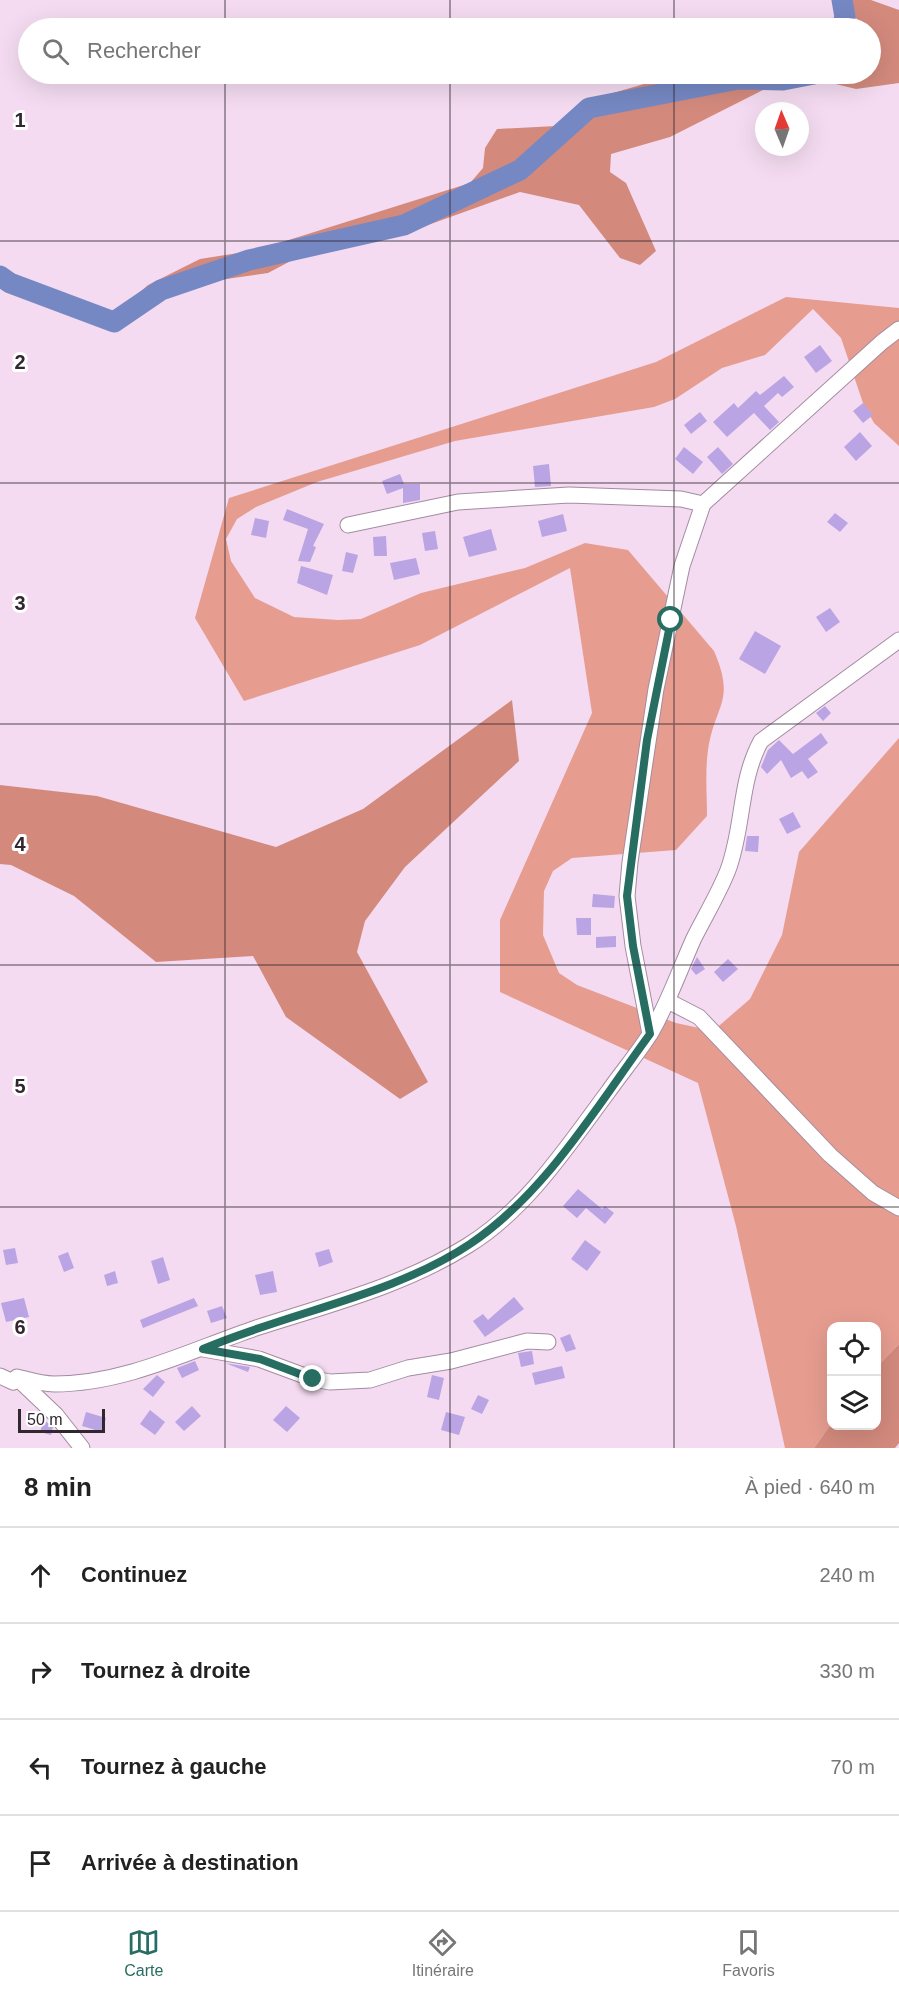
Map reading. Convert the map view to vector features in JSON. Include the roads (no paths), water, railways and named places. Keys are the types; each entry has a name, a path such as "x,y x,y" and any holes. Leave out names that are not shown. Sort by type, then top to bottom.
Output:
{"street":[{"path":"650,1034 633,946 627,896 656,689 682,566 704,504 899,329"},
{"path":"348,525 458,502 568,495 681,499 704,504"},
{"path":"17,1377 53,1384 92,1379 125,1373 203,1349 237,1335 403,1278 475,1241 502,1220 544,1175 650,1034 668,1001 679,969 728,871 738,831 745,781 751,759 761,741 899,640"},
{"path":"668,1001 699,1017 830,1155 873,1193 899,1208"},
{"path":"203,1349 260,1359 313,1379 338,1382 370,1380 408,1368 451,1361 528,1341 548,1342"},
{"path":"0,1376 14,1382 17,1377"},
{"path":"17,1377 56,1415 82,1448"}],"waterway":[{"path":"842,0 845,18"},
{"path":"0,276 10,283 114,322 161,290 249,260 404,225 520,170 589,108 712,84"}]}
